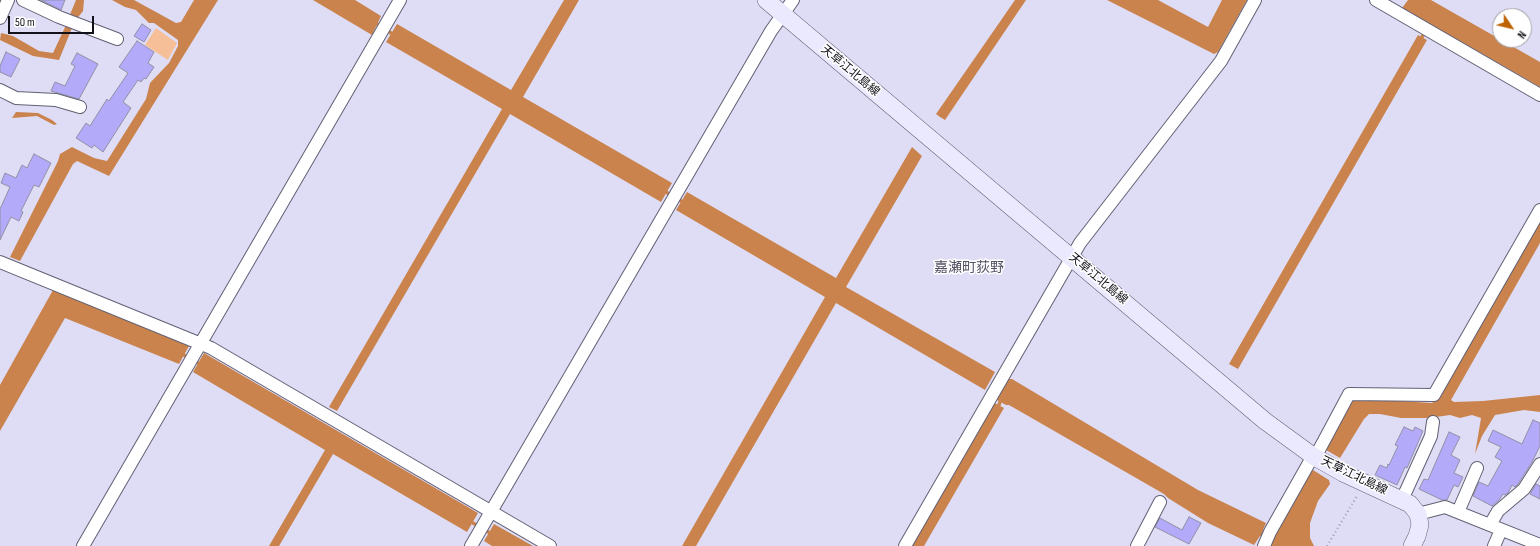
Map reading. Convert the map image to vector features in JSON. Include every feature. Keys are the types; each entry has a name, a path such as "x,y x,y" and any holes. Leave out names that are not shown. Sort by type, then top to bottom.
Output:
{"street":[{"path":"0,18 8,0"},
{"path":"23,0 59,17 117,39"},
{"path":"83,546 400,0"},
{"name":"天草江北島線","path":"766,0 1265,421 1313,456 1364,483 1401,499 1410,504 1418,514"},
{"path":"471,546 771,30 793,0"},
{"path":"905,546 1080,244 1221,61 1255,0"},
{"path":"1376,0 1398,4 1427,29 1540,95"},
{"path":"0,90 16,98 56,100 80,107"},
{"path":"1264,546 1270,532 1313,456 1319,450 1349,394 1434,395 1540,210"},
{"path":"0,262 201,343 550,546"},
{"path":"1401,499 1431,436 1433,422"},
{"path":"1494,546 1498,511 1524,489 1540,464"},
{"path":"1458,512 1477,468"},
{"path":"1137,546 1160,502"},
{"path":"1412,546 1420,525 1418,514 1445,507 1540,545"}],"path":[{"path":"1327,546 1364,483"}],"shaded area":[{"path":"76,0 84,0 83,11 76,20 69,17"},
{"path":"112,0 134,0 176,23 181,22 194,0 218,0 109,176 77,161 73,164 20,261 10,257 58,161 60,154 72,147 94,158 107,161 146,99 150,83 169,63 178,46 178,40 154,23 149,23 136,10 125,7"},
{"path":"313,0 355,0 381,16 372,35"},
{"path":"564,0 579,0 523,97 672,183 661,202 510,114 337,411 329,407 502,109 386,42 397,24 511,90"},
{"path":"1015,0 1026,0 945,120 940,117 936,114"},
{"path":"1107,0 1158,0 1208,27 1222,0 1247,0 1218,52 1214,54"},
{"path":"1408,0 1431,0 1492,35 1492,48 1515,48 1540,62 1540,87 1402,8"},
{"path":"66,25 72,28 59,60 33,56 0,40 1,33 13,36 39,51 53,53"},
{"path":"156,28 177,43 168,60 145,45"},
{"path":"1418,35 1427,40 1238,369 1229,364"},
{"path":"16,112 38,113 57,124 54,125 37,116 12,118"},
{"path":"912,147 922,156 846,287 995,372 985,390 836,303 696,546 682,546 825,297 676,210 687,192 836,278"},
{"path":"1540,217 1540,243 1451,400 1454,402 1483,401 1540,395 1540,412 1524,410 1495,415 1482,436 1475,454 1481,418 1472,415 1460,418 1450,415 1429,418 1401,418 1380,414 1369,414 1364,419 1340,458 1326,450 1351,398 1432,403 1437,399"},
{"path":"53,290 189,346 179,364 65,318 0,431 0,385"},
{"path":"204,353 478,513 467,532 333,454 279,546 269,546 325,450 193,372"},
{"path":"1007,379 1012,379 1198,490 1266,523 1263,530 1265,532 1262,536 1260,536 1254,545 1208,523 1164,494 1009,405 995,399"},
{"path":"993,402 1004,408 924,546 911,546"},
{"path":"1313,470 1329,480 1330,484 1318,501 1310,523 1310,538 1314,546 1270,546 1305,480"},
{"path":"494,524 533,546 492,546 484,541"}],"building":[{"path":"41,0 65,0 61,10"},
{"path":"142,24 151,30 144,42 134,36"},
{"path":"137,41 154,52 148,63 154,67 146,79 144,78 141,82 138,80 123,102 131,108 103,152 94,145 92,148 76,138 86,123 90,126 107,99 109,101 128,73 119,67"},
{"path":"6,52 20,59 11,77 0,72 0,66"},
{"path":"77,53 98,64 79,99 51,91 55,82 65,86 75,66 71,64"},
{"path":"34,154 51,163 39,187 34,185 21,211 23,212 19,221 11,217 0,240 0,209 10,187 1,183 5,173 16,178 22,165 27,168"},
{"path":"1533,420 1540,423 1540,446 1518,484 1515,487 1512,485 1508,493 1505,495 1503,494 1492,506 1473,496 1479,482 1488,486 1502,461 1495,457 1501,447 1488,441 1493,430 1522,444"},
{"path":"1404,427 1413,431 1415,427 1423,431 1407,468 1405,467 1397,485 1375,475 1380,465 1387,468 1388,464 1389,465 1398,446 1395,445"},
{"path":"1449,432 1460,437 1451,455 1460,460 1454,473 1463,477 1458,487 1454,485 1447,500 1442,500 1419,489 1424,479 1428,480"},
{"path":"1536,484 1540,486 1540,499 1530,494"},
{"path":"1189,517 1201,523 1189,544 1155,527 1160,518 1182,530"}],"waterway":[{"path":"377,24 391,33"},
{"path":"1422,37 1430,24"},
{"path":"666,192 681,201"},
{"path":"184,355 198,363"},
{"path":"473,523 490,533"}],"district":[{"name":"嘉瀬町荻野","path":"969,268"}]}
